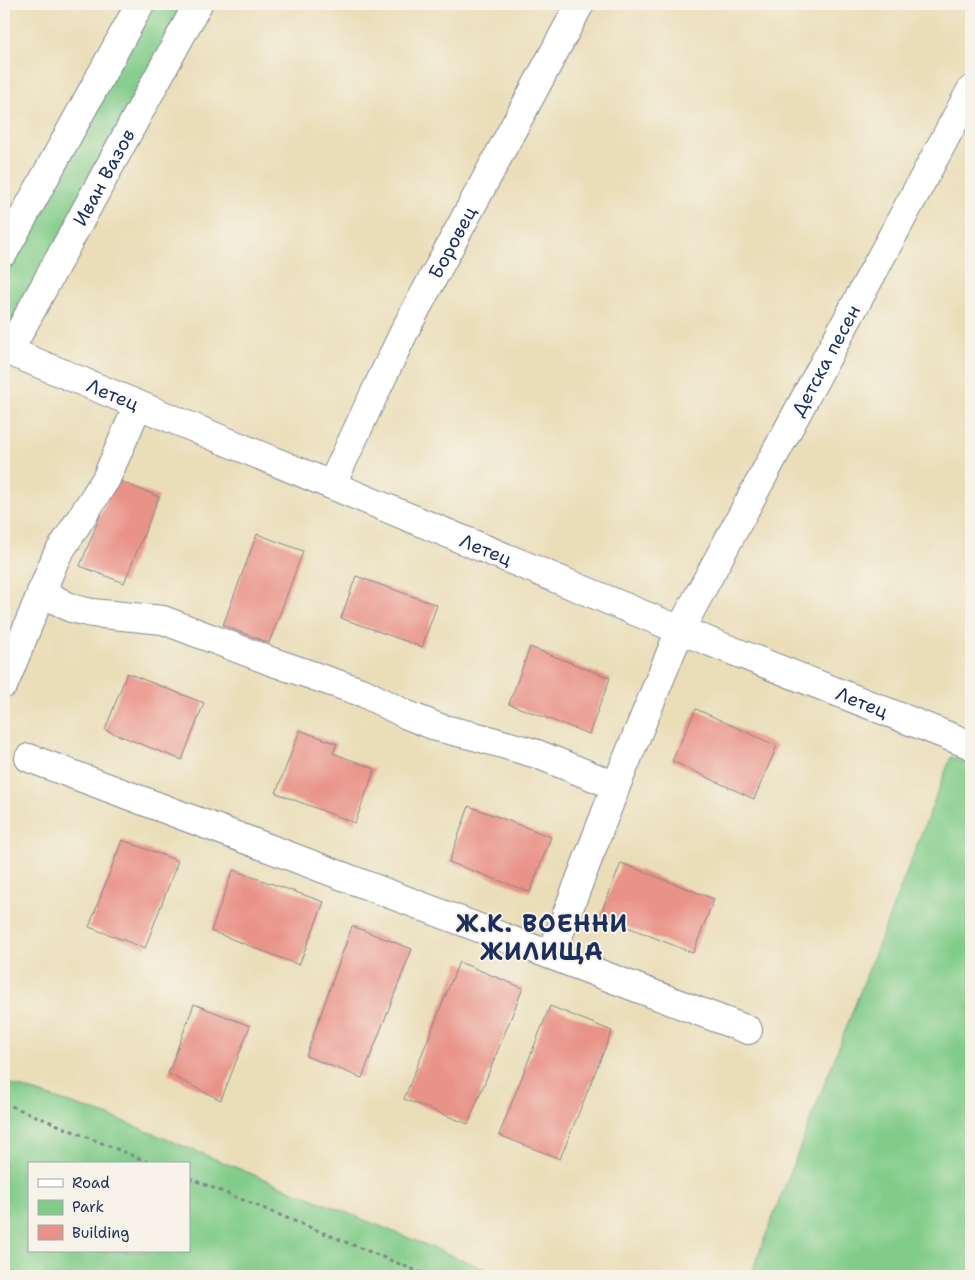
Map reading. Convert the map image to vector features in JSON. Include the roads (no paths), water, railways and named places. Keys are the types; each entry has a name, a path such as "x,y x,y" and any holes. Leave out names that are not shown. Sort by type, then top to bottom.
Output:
{"street":[{"path":"4,252 140,4"},
{"name":"Иван Вазов","path":"6,350 198,4"},
{"name":"Боровец","path":"332,484 406,328 580,4"},
{"name":"Детска песен","path":"551,955 616,786 680,630 971,90"},
{"name":"Летец","path":"6,350 680,630 971,745"},
{"path":"4,684 56,557 106,479 138,404"},
{"path":"41,592 71,608 92,613 163,620 264,659 364,693 406,715 440,728 536,754 616,786"},
{"path":"29,758 748,1030"}],"district":[{"name":"Ж.К. ВОЕННИ ЖИЛИЩА","path":"542,938"}]}
